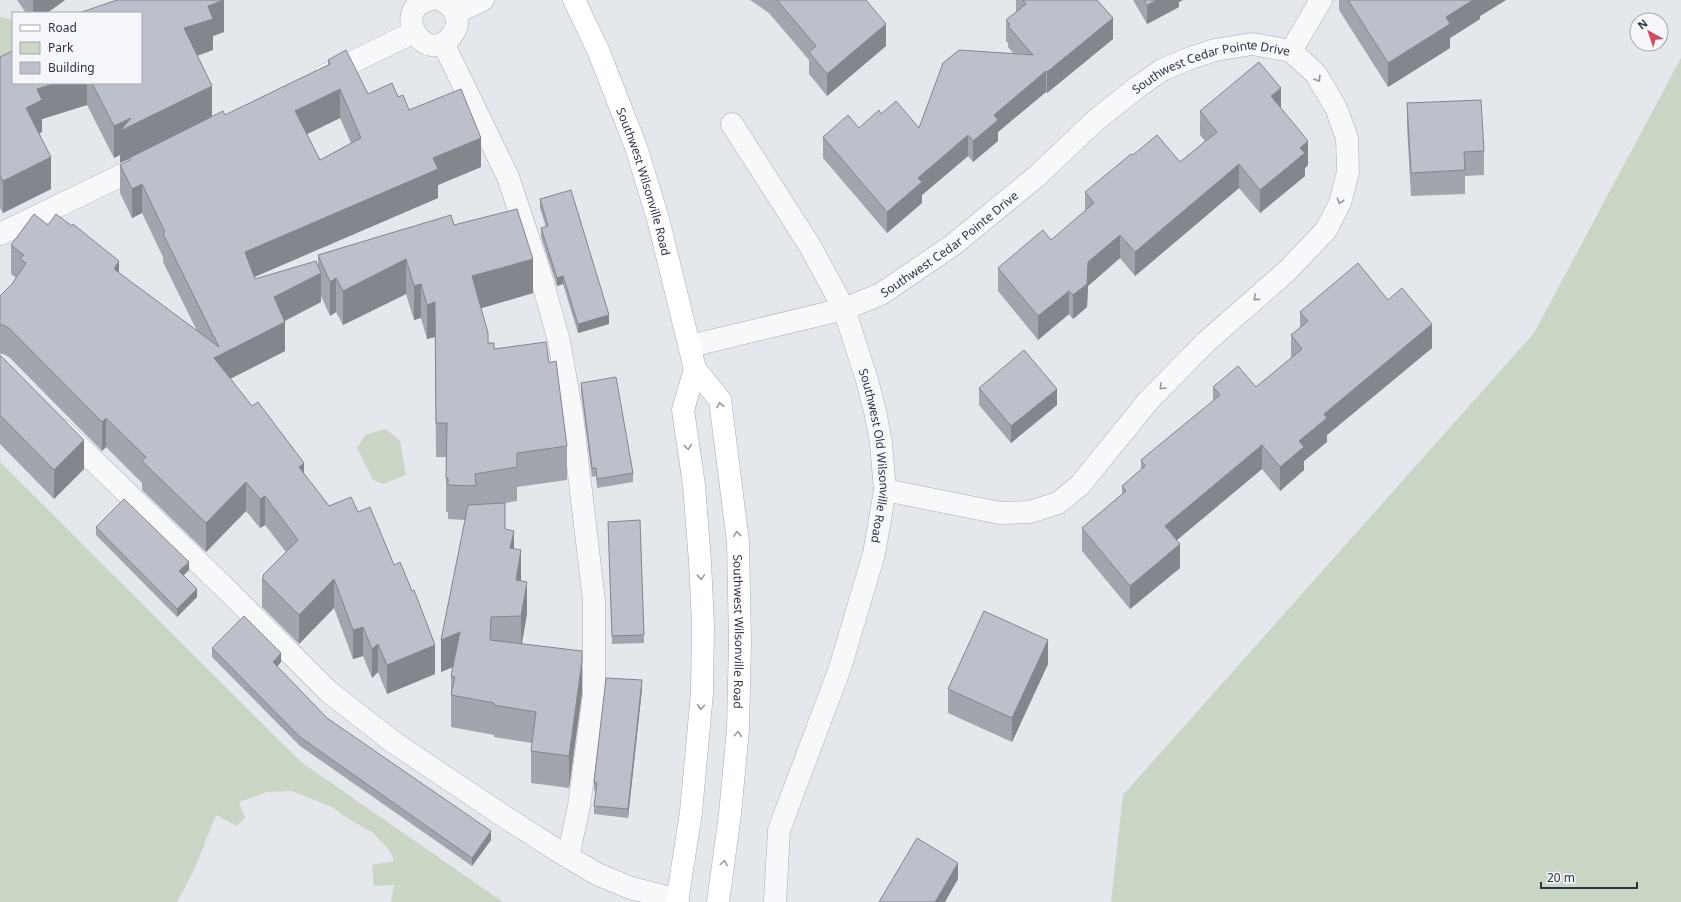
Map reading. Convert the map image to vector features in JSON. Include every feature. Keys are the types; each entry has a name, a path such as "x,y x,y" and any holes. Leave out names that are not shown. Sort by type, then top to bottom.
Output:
{"main road":[{"name":"Southwest Wilsonville Road","path":"574,0 598,50 636,147 658,219 695,369 720,400 738,542 740,642 738,729 730,814 718,902"},
{"name":"Southwest Wilsonville Road","path":"678,901 691,812 702,692 703,625 700,562 694,485 683,410 695,369"}],"street":[{"path":"435,3 457,21 456,29 450,38 443,43 433,45 427,44 419,39 414,32 412,16 419,5 435,3 483,0"},
{"path":"1291,51 1321,0"},
{"path":"306,85 414,32"},
{"path":"443,43 508,177 540,273 559,342 572,415 594,601 594,694 579,806 568,857"},
{"name":"Southwest Cedar Pointe Drive","path":"690,346 844,309 881,294 953,245 1037,176 1096,120 1162,70 1215,50 1252,44 1291,51 1316,74 1336,108 1347,138 1348,172 1340,203 1326,230 1288,270 1206,342 1154,395 1080,485 1058,503 1030,512 1000,513 885,490"},
{"name":"Southwest Old Wilsonville Road","path":"732,124 810,246 844,309 867,380 875,411 881,443 885,490 874,554 840,668 780,830 775,902"},
{"path":"0,234 164,155"},
{"path":"50,417 328,691 393,742 511,821 597,874 631,888 678,901"}],"green space":[{"path":"0,17 12,20 12,57 6,59 0,57"},
{"path":"1681,58 1681,902 1111,902 1123,795 1534,333"},
{"path":"386,429 400,441 406,475 383,484 373,480 357,448 366,434"},
{"path":"0,462 301,762 503,902 391,902 394,885 374,886 372,865 394,861 390,851 373,833 332,807 292,791 267,792 239,802 245,818 237,826 216,815 195,868 177,902 0,902"}],"building":[{"path":"117,0 224,0 208,6 213,19 184,28 212,86 120,131 131,118 114,126 93,84 142,84 142,12 82,12"},
{"path":"777,0 866,0 886,24 827,74 809,52 816,46"},
{"path":"1023,0 1097,0 1113,18 1047,72 1046,71 994,115 998,120 973,141 968,135 918,178 922,182 887,212 823,137 848,115 859,128 879,110 881,114 896,101 919,128 943,63 959,50 1033,55 1008,26 1010,24 1006,20 1026,4"},
{"path":"1144,0 1157,0 1147,5"},
{"path":"1348,0 1473,0 1446,17 1450,24 1388,63"},
{"path":"346,50 368,94 392,83 398,97 403,95 409,110 461,89 481,138 433,158 438,169 245,252 255,279 316,261 321,273 274,297 285,322 214,358 252,406 258,402 304,463 299,467 329,506 351,497 358,512 370,507 394,565 400,562 412,591 414,590 435,645 387,665 378,644 372,649 363,627 353,630 334,579 299,615 262,578 264,576 263,575 298,540 265,496 260,499 246,482 206,523 142,461 146,457 106,418 102,422 9,328 0,325 0,296 12,284 26,263 20,259 24,255 11,245 34,214 48,225 56,214 72,226 73,224 119,261 114,269 219,347 163,234 165,232 142,184 132,189 120,165 130,160 129,158 223,111 225,115 330,64 328,60","holes":["340,89 361,138 320,160 295,111"]},
{"path":"12,51 12,84 53,84 37,89 42,100 26,108 51,157 3,181 0,176 0,57"},
{"path":"1259,62 1281,88 1271,96 1308,141 1300,148 1305,153 1260,190 1239,164 1135,252 1120,235 1088,262 1087,284 1073,295 1069,291 1038,316 998,268 1043,230 1051,240 1094,203 1085,192 1131,154 1133,155 1157,135 1180,162 1217,132 1200,111"},
{"path":"1481,100 1484,151 1464,152 1465,170 1411,173 1407,103"},
{"path":"571,190 609,315 578,324 563,276 557,278 541,228 548,226 540,199"},
{"path":"517,209 533,259 472,276 488,333 488,343 494,343 494,349 546,342 549,363 556,361 567,446 517,453 517,467 475,474 476,486 448,485 448,478 446,478 447,423 436,423 435,302 427,305 421,284 414,286 406,259 343,291 336,278 330,282 318,255 451,215 454,225"},
{"path":"1358,263 1388,300 1402,288 1432,324 1324,414 1327,418 1299,441 1304,447 1280,467 1262,445 1165,526 1180,544 1130,586 1082,528 1126,491 1122,486 1145,466 1141,460 1220,395 1213,387 1238,366 1256,387 1302,349 1291,335 1308,321 1300,312"},
{"path":"1024,350 1057,389 1011,426 979,388"},
{"path":"0,355 84,440 54,470 0,415"},
{"path":"616,377 633,473 597,479 596,468 592,468 581,383"},
{"path":"124,499 189,562 179,571 197,589 177,609 96,527"},
{"path":"505,503 505,529 514,531 510,548 521,550 516,580 527,582 521,616 491,617 490,640 582,651 582,661 569,756 531,751 536,712 494,705 494,703 451,695 455,677 451,676 460,632 441,640 468,505"},
{"path":"640,520 644,635 612,636 608,522"},
{"path":"984,611 1048,640 1012,718 948,689"},
{"path":"244,616 281,653 273,662 327,718 491,831 472,858 300,737 212,648"},
{"path":"606,678 642,680 628,809 594,806 597,783 594,782"},
{"path":"917,838 958,863 935,902 879,902"}]}
